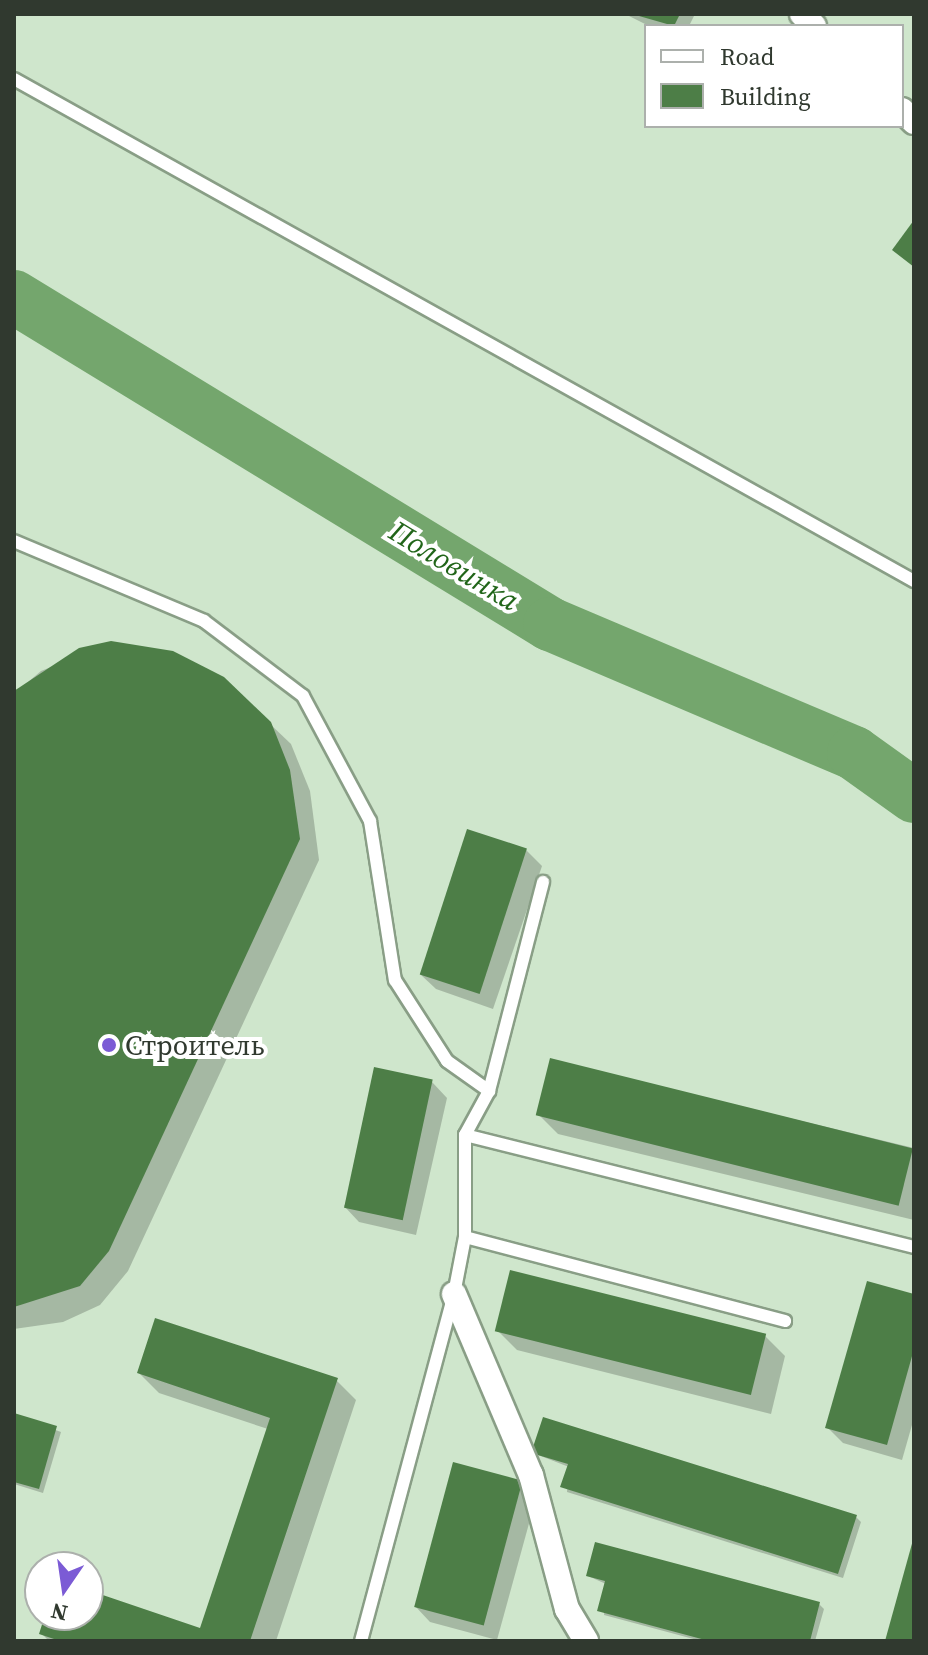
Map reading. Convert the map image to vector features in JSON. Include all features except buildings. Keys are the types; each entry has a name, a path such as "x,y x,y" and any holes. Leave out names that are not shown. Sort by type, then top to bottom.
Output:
{"street":[{"path":"454,1294 531,1475 567,1609 586,1641"}],"lane":[{"path":"14,79 914,581"},
{"path":"14,541 204,621 303,696 370,821 395,980 447,1061 489,1091"},
{"path":"361,1641 454,1294 465,1237 465,1135 489,1091 543,882"},
{"path":"465,1135 914,1247"},
{"path":"465,1237 785,1321"}],"waterway":[{"name":"Половинка","path":"14,297 550,624 854,753 914,796"}],"place":[{"name":"Строитель","path":"109,1045"}]}
